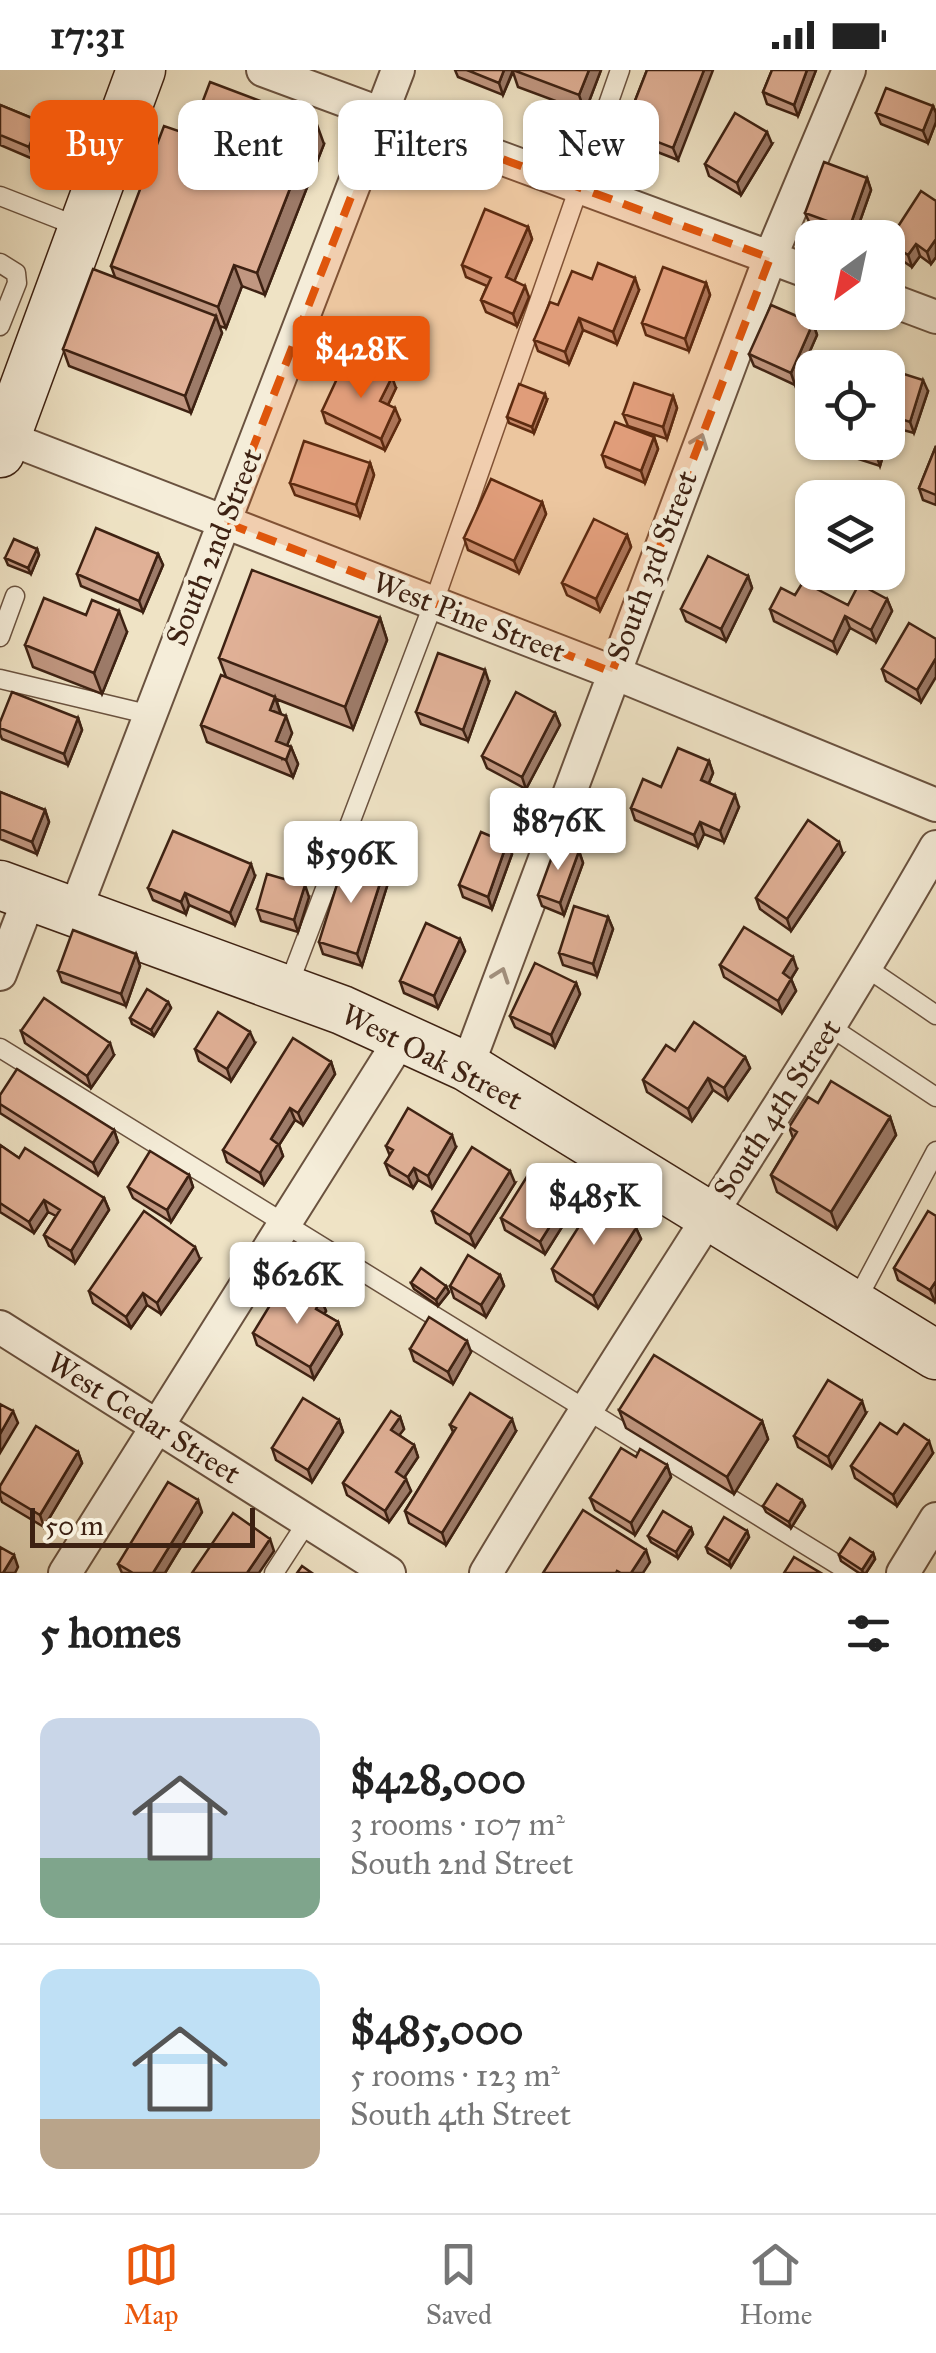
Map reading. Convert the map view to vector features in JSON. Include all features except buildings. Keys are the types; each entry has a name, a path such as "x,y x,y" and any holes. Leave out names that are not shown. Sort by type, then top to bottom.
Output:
{"main road":[{"path":"2,442 141,70"},
{"name":"West Oak Street","path":"15,891 287,990 468,1067 936,1355"}],"street":[{"path":"263,70 342,100"},
{"name":"South 2nd Street","path":"387,100 398,70"},
{"name":"South 3rd Street","path":"468,1067 612,672 770,258 849,70"},
{"name":"South 2nd Street","path":"74,912 147,714 353,190"},
{"path":"587,190 795,267"},
{"path":"905,306 936,317"},
{"name":"West Pine Street","path":"2,442 434,602 936,805"},
{"name":"South 4th Street","path":"486,1573 585,1407 832,1028 936,846"},
{"path":"0,974 15,891"},
{"path":"65,1573 402,1037"},
{"name":"West Cedar Street","path":"0,1327 388,1573"},
{"path":"903,1573 936,1520"}],"lane":[{"path":"609,100 620,70"},
{"path":"287,990 434,602 581,190"},
{"path":"0,196 83,228"},
{"path":"0,263 16,273 17,283 0,326"},
{"path":"0,638 15,596"},
{"path":"0,678 147,714"},
{"path":"867,968 936,1014"},
{"path":"832,1028 936,1097"},
{"path":"0,1048 550,1391 585,1407 851,1573"},
{"path":"854,1305 936,1151"},
{"path":"274,1573 308,1522"}],"highlighted area":[{"path":"383,115 770,258 612,672 224,522"}]}
